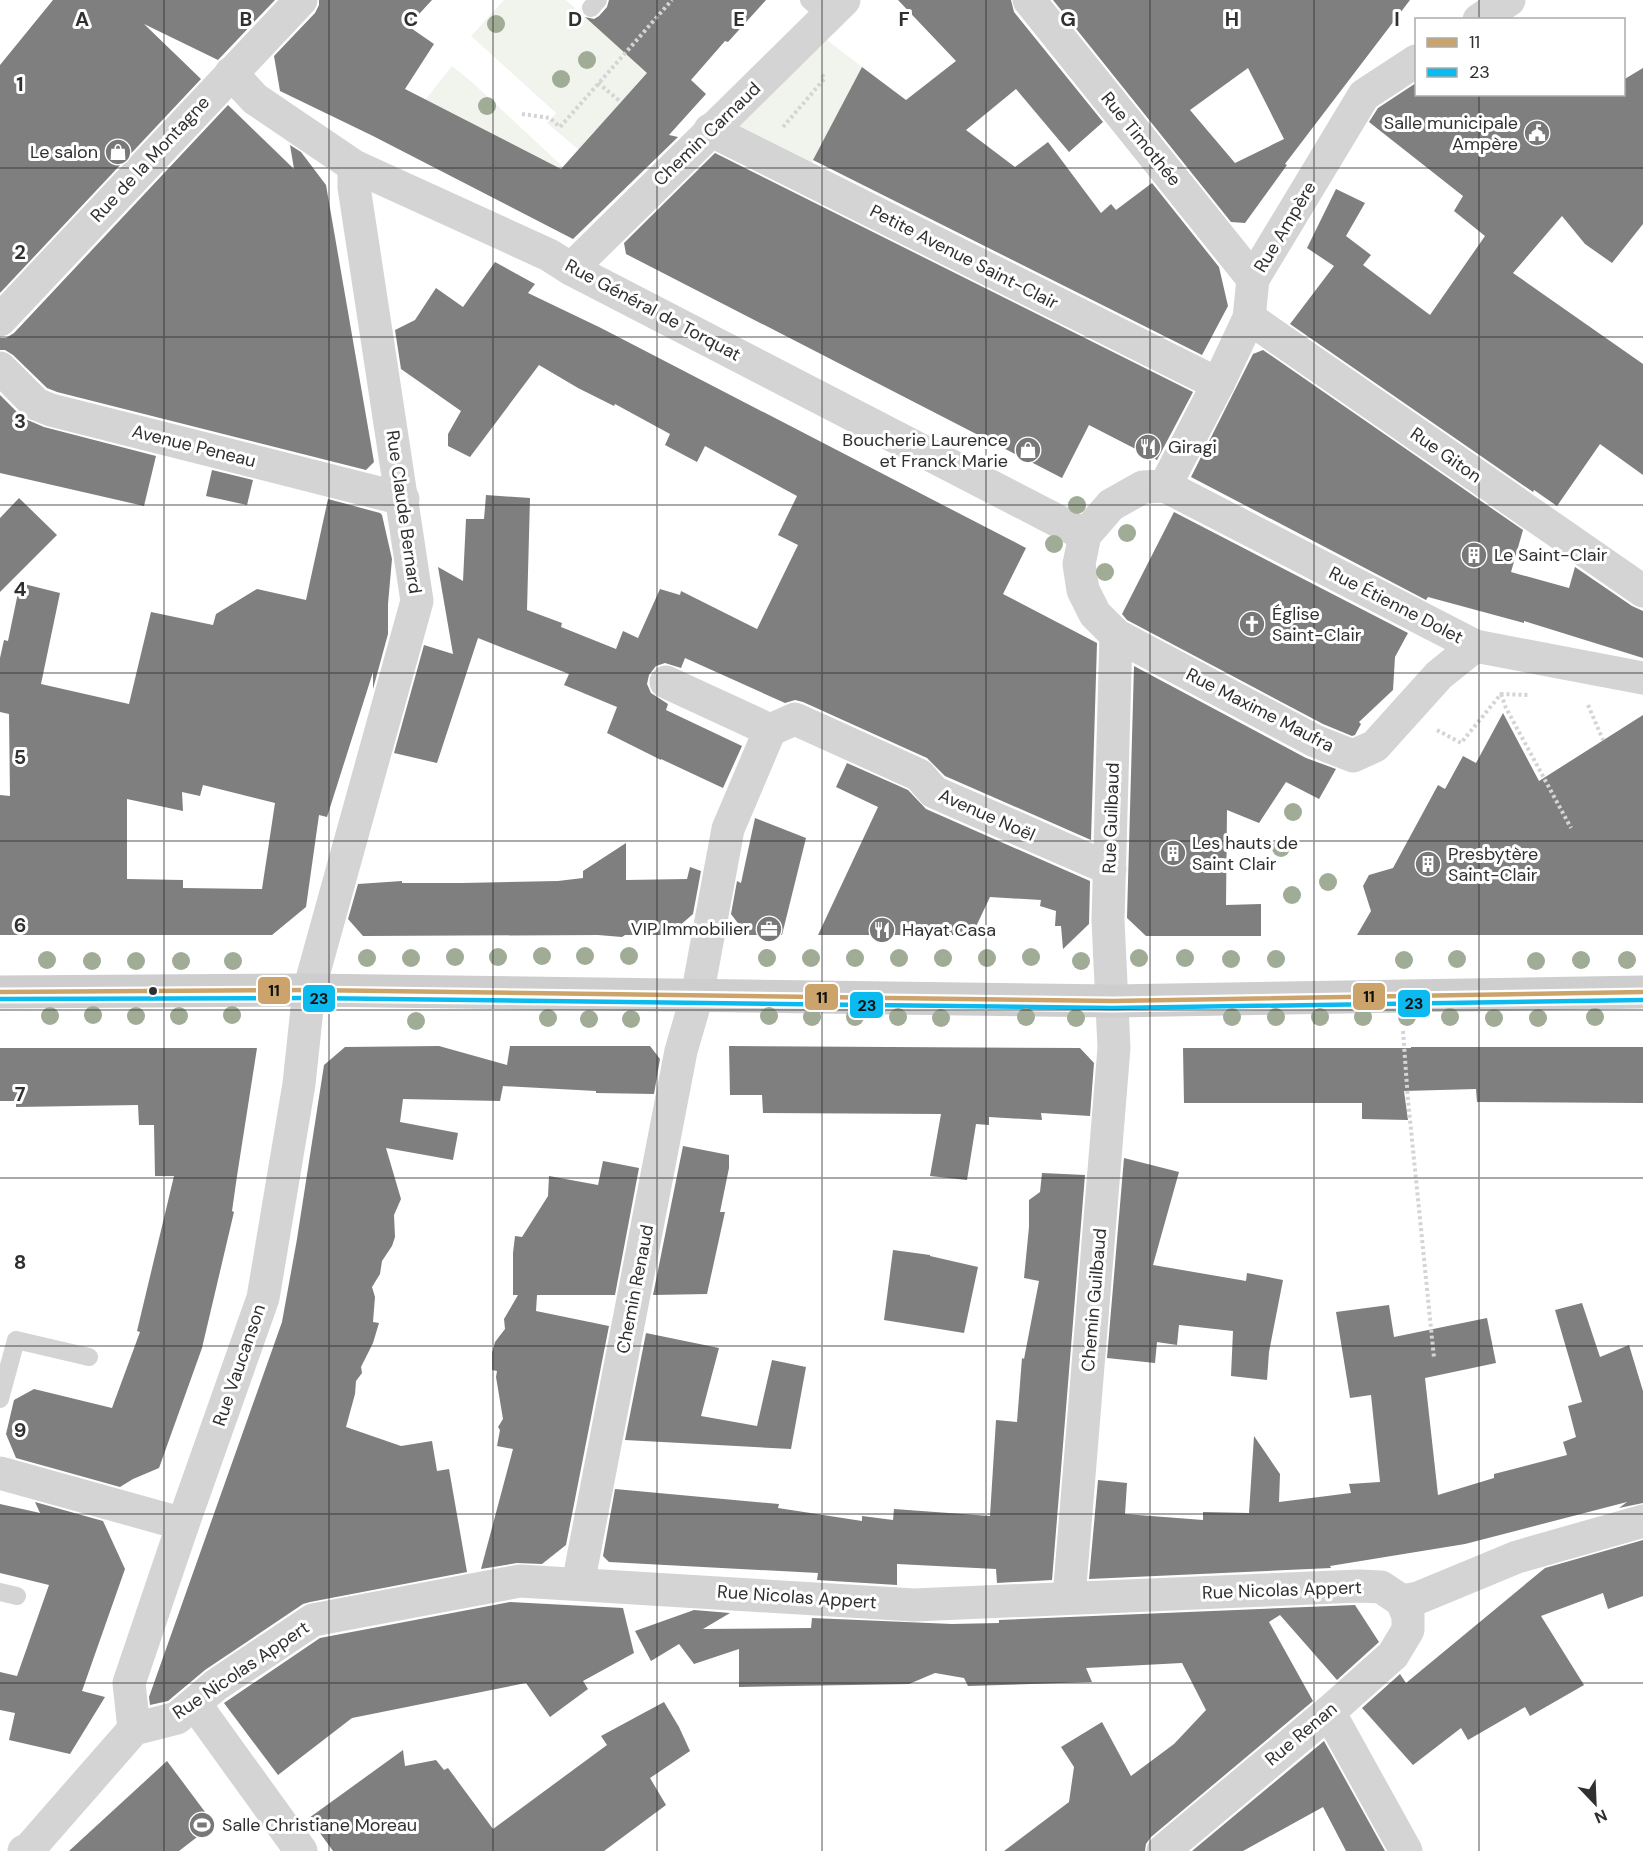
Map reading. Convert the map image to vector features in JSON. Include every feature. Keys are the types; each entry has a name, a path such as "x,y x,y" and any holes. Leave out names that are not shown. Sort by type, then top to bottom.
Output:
{"street":[{"name":"Rue de la Montagne","path":"0,320 301,0"},
{"name":"Rue Timothée","path":"1029,0 1254,279"},
{"path":"1482,18 1509,0"},
{"name":"Chemin Carnaud","path":"571,269 710,130 827,5"},
{"name":"Rue Ampère","path":"1165,486 1249,318 1254,279 1364,95 1415,62"},
{"name":"Rue Général de Torquat","path":"231,73 255,99 354,166 549,255 571,269 1085,535"},
{"name":"Petite Avenue Saint-Clair","path":"710,130 1218,384"},
{"name":"Rue Claude Bernard","path":"309,990 417,601 354,187 354,166"},
{"name":"Rue Giton","path":"1249,318 1643,591"},
{"name":"Avenue Peneau","path":"0,368 36,404 51,410 403,499"},
{"path":"1116,635 1095,614 1083,590 1079,564 1085,535 1111,505 1143,487 1165,486"},
{"name":"Rue Étienne Dolet","path":"1165,486 1475,646 1643,678"},
{"name":"Rue Maxime Maufra","path":"1116,635 1315,741 1353,756 1375,746 1439,675 1475,646"},
{"name":"Rue Guilbaud","path":"1113,1001 1108,920 1116,635"},
{"path":"666,682 770,730 728,829 697,996"},
{"name":"Avenue Noël","path":"770,730 795,719 919,776 934,792 1110,869"},
{"path":"0,992 309,990 1113,1001 1643,992"},
{"name":"Rue Vaucanson","path":"134,1729 129,1683 263,1298 299,1084 309,990"},
{"name":"Chemin Renaud","path":"578,1584 681,1051 697,996"},
{"name":"Chemin Guilbaud","path":"1069,1598 1114,1048 1113,1001"},
{"path":"0,1473 183,1524"},
{"path":"1401,1601 1418,1599 1516,1557 1643,1521"},
{"name":"Rue Nicolas Appert","path":"134,1729 177,1718 216,1685 313,1620 520,1581 914,1605 1359,1586 1381,1587 1401,1601"},
{"name":"Rue Renan","path":"1163,1851 1329,1712 1393,1655 1408,1630 1408,1616 1401,1601"},
{"path":"195,1704 301,1851"},
{"path":"1329,1712 1406,1851"},
{"path":"24,1851 29,1849 134,1729"}],"lane":[{"path":"0,1399 16,1340 89,1357"}],"path":[{"path":"522,114 550,118 560,127 672,0"},
{"path":"598,83 621,102"},
{"path":"1406,712 1461,743 1501,694"},
{"path":"1501,694 1533,695"},
{"path":"1501,694 1571,828"},
{"path":"1585,698 1603,740"},
{"path":"1400,997 1434,1358"}],"shaded area":[{"path":"504,0 566,0 616,45 657,0 663,55 579,150 547,123 556,113 471,36"},
{"path":"823,37 862,67 810,166 729,127"},
{"path":"452,66 473,83 566,172 425,100"}],"building":[{"path":"53,0 275,0 218,60 144,24 201,79 0,293 0,65"},
{"path":"319,0 432,0 408,26 434,44 405,89 561,169 647,73 585,17 594,19 599,16 607,7 609,0 766,0 728,42 725,41 691,80 706,94 669,135 678,137 573,239 280,91 274,56 315,13"},
{"path":"898,0 1011,0 1014,12 1103,122 1069,152 1016,89 966,130 1015,167 1048,142 1101,213 1111,204 1116,210 1152,183 1219,267 1228,306 1202,355 813,160 862,67 906,100 956,61"},
{"path":"1053,0 1410,0 1285,164 1287,165 1245,223 1231,222","holes":["1248,68 1284,139 1235,163 1190,110"]},
{"path":"1643,68 1643,224 1612,263 1585,244 1562,216 1513,273 1643,364 1643,475 1600,444 1557,506 1534,490 1533,492 1290,324 1334,266 1307,248 1336,189 1365,203 1346,236 1371,255 1363,265 1430,315 1485,236 1454,211 1463,196 1369,122 1378,108 1415,84 1415,96 1625,96 1625,79"},
{"path":"228,105 294,169 290,145 301,152 326,185 374,462 366,470 57,392 47,388 13,355 0,350 0,338 6,338 14,333"},
{"path":"715,153 1193,392 1157,460 1089,425 1062,478 626,254 624,243"},
{"path":"495,262 535,284 528,293 601,328 1026,548 1003,594 1097,643 1091,840 945,776 927,758 803,702 795,700 785,703 685,658 681,668 665,663 656,666 649,675 647,684 651,693 668,704 666,710 742,746 723,788 607,733 617,707 564,685 569,674 478,638 437,763 394,753 424,645 453,654 438,567 463,581 466,519 484,519 486,495 530,498 527,610 562,623 561,627 616,649 623,631 638,638 660,589 680,595 681,591 757,629 798,545 778,535 797,496 705,446 697,462 665,445 670,434 615,404 614,406 578,388 539,365 470,457 448,446 448,434 461,411 401,369 395,330 415,320 436,288 463,307"},
{"path":"1263,350 1523,530 1511,572 1569,588 1575,567 1643,611 1643,658 1524,621 1524,623 1428,597 1426,600 1191,477 1253,354"},
{"path":"0,395 23,418 44,427 156,456 144,506 0,473"},
{"path":"212,470 253,480 247,505 206,496"},
{"path":"19,498 57,535 0,592 0,518"},
{"path":"328,499 380,513 392,559 388,634 373,689 373,672 327,817 319,815 306,907 272,935 0,935 0,795 10,796 9,714 0,712 0,658 4,640 8,641 20,583 60,593 41,684 129,704 151,612 213,625 216,614 257,589 306,600","holes":["203,785 275,803 262,889 183,888 183,880 127,879 127,799 183,811 182,792 200,796"]},
{"name":"Église Saint-Clair","path":"1174,512 1408,633 1395,657 1393,690 1359,722 1361,724 1355,735 1352,736 1323,724 1127,620 1122,614"},
{"path":"1134,666 1306,758 1336,769 1319,799 1286,782 1259,823 1227,810 1226,905 1261,904 1261,936 1146,936 1127,918"},
{"path":"1503,713 1539,781 1643,715 1643,935 1357,935 1371,911 1363,886 1369,875 1393,868 1438,785 1445,789 1463,756 1476,763"},
{"path":"847,763 908,790 926,809 1090,881 1089,924 1063,949 1061,926 1055,926 1056,911 1040,906 1041,900 990,897 972,935 818,935 878,807 836,787"},
{"path":"755,818 806,838 782,935 747,935 731,914 737,881 741,883"},
{"path":"626,843 626,880 687,879 690,867 701,871 693,914 669,935 625,935 622,937 598,935 363,936 348,919 358,884 402,881 402,883 462,883 558,881 583,878 583,871"},
{"path":"439,1046 507,1065 510,1046 650,1046 660,1059 654,1094 596,1093 596,1091 503,1086 500,1101 403,1099 400,1122 458,1133 453,1160 386,1148 401,1199 394,1215 395,1237 382,1261 380,1274 372,1287 375,1297 373,1322 379,1323 373,1343 361,1367 362,1373 356,1381 346,1427 401,1446 432,1441 437,1471 449,1469 467,1572 303,1604 205,1670 168,1701 150,1705 149,1697 282,1322 324,1065 345,1047"},
{"path":"729,1046 1080,1048 1094,1063 1090,1116 1041,1113 1042,1120 989,1117 989,1125 976,1124 967,1180 930,1176 941,1114 763,1113 762,1095 730,1095"},
{"path":"1643,1047 1643,1103 1477,1102 1476,1089 1404,1091 1408,1120 1362,1119 1362,1103 1184,1103 1183,1048"},
{"path":"0,1048 257,1048 232,1211 234,1212 202,1348 159,1468 120,1487 16,1458 6,1434 14,1400 34,1389 112,1408 140,1332 137,1331 174,1176 155,1176 154,1125 139,1125 138,1105 16,1107 16,1101 0,1101"},
{"path":"683,1146 729,1155 729,1168 720,1212 725,1212 707,1294 653,1295"},
{"path":"1124,1158 1179,1172 1153,1265 1246,1281 1247,1273 1283,1280 1269,1352 1267,1380 1231,1376 1233,1331 1179,1325 1177,1345 1157,1342 1155,1363 1107,1358"},
{"path":"603,1161 639,1168 615,1295 537,1295 536,1311 609,1326 566,1545 542,1564 517,1563 481,1569 513,1449 497,1446 500,1430 498,1427 503,1419 497,1371 492,1370 492,1353 495,1342 505,1329 504,1319 518,1295 513,1295 515,1236 522,1237 548,1196 549,1176 598,1185"},
{"path":"1042,1173 1085,1175 1052,1580 997,1583 996,1569 897,1564 897,1585 817,1580 818,1573 609,1562 603,1556 615,1489 779,1504 778,1508 862,1521 862,1516 893,1520 894,1509 990,1516 996,1420 1017,1422 1022,1358 1024,1359 1039,1281 1024,1278 1029,1200 1040,1192"},
{"path":"893,1250 930,1255 978,1267 964,1333 884,1320"},
{"path":"1582,1303 1600,1357 1629,1345 1643,1391 1643,1503 1619,1508 1627,1502 1465,1544 1330,1566 1331,1568 1089,1579 1098,1480 1127,1483 1125,1514 1203,1520 1203,1512 1249,1513 1254,1436 1280,1474 1279,1502 1351,1493 1349,1484 1380,1482 1371,1395 1350,1398 1336,1312 1389,1305 1394,1337 1487,1318 1496,1363 1425,1378 1438,1495 1494,1478 1494,1474 1567,1455 1563,1442 1576,1437 1568,1406 1582,1402 1555,1310"},
{"path":"646,1333 719,1348 701,1416 757,1426 772,1360 806,1367 791,1449 625,1440"},
{"path":"35,1502 103,1521 125,1569 82,1691 105,1697 70,1754 9,1740 15,1713 0,1710 0,1672 17,1676 49,1585 0,1573 0,1504 40,1513"},
{"path":"1643,1540 1643,1596 1608,1609 1603,1593 1541,1616 1584,1685 1530,1716 1525,1707 1468,1740 1461,1728 1413,1765 1362,1708 1400,1674 1406,1683 1545,1568"},
{"path":"510,1602 623,1608 634,1653 583,1681 588,1689 550,1717 526,1683 352,1718 278,1775 224,1703 320,1638"},
{"path":"1355,1605 1379,1642 1337,1680 1280,1615 1269,1622 1313,1701 1151,1837 1146,1844 1145,1851 1004,1851 1069,1802 1074,1767 1061,1747 1102,1722 1131,1776 1174,1744 1206,1710 1182,1663 1086,1668 1092,1682 968,1686 964,1678 935,1673 909,1684 739,1687 739,1649 694,1664 679,1644 651,1661 635,1631 694,1610 730,1613 703,1629 811,1628 812,1618 952,1624 999,1623 999,1620"},
{"path":"664,1702 690,1751 650,1778 666,1805 604,1851 333,1851 309,1818 403,1750 405,1766 436,1760 444,1770 448,1768 493,1829 607,1745 601,1736"},
{"path":"1324,1741 1385,1851 1346,1851 1323,1807 1243,1851 1192,1851"},
{"path":"167,1761 214,1824 179,1851 69,1851"}],"transit line":[{"name":"11","path":"0,992 309,990 1113,1001 1643,992"},
{"name":"23","path":"0,999 309,998 1113,1008 1643,1000"}],"place":[{"name":"Salle municipale Ampère","path":"1537,133"},
{"name":"Le salon","path":"118,152"},
{"name":"Giragi","path":"1148,447"},
{"name":"Boucherie Laurence et Franck Marie","path":"1028,450"},
{"name":"Le Saint-Clair","path":"1474,555"},
{"name":"Église Saint-Clair","path":"1252,624"},
{"name":"Les hauts de Saint Clair","path":"1173,853"},
{"name":"Presbytère Saint-Clair","path":"1428,864"},
{"name":"VIP Immobilier","path":"769,929"},
{"name":"Hayat Casa","path":"882,930"},
{"name":"Salle Christiane Moreau","path":"202,1825"}]}
